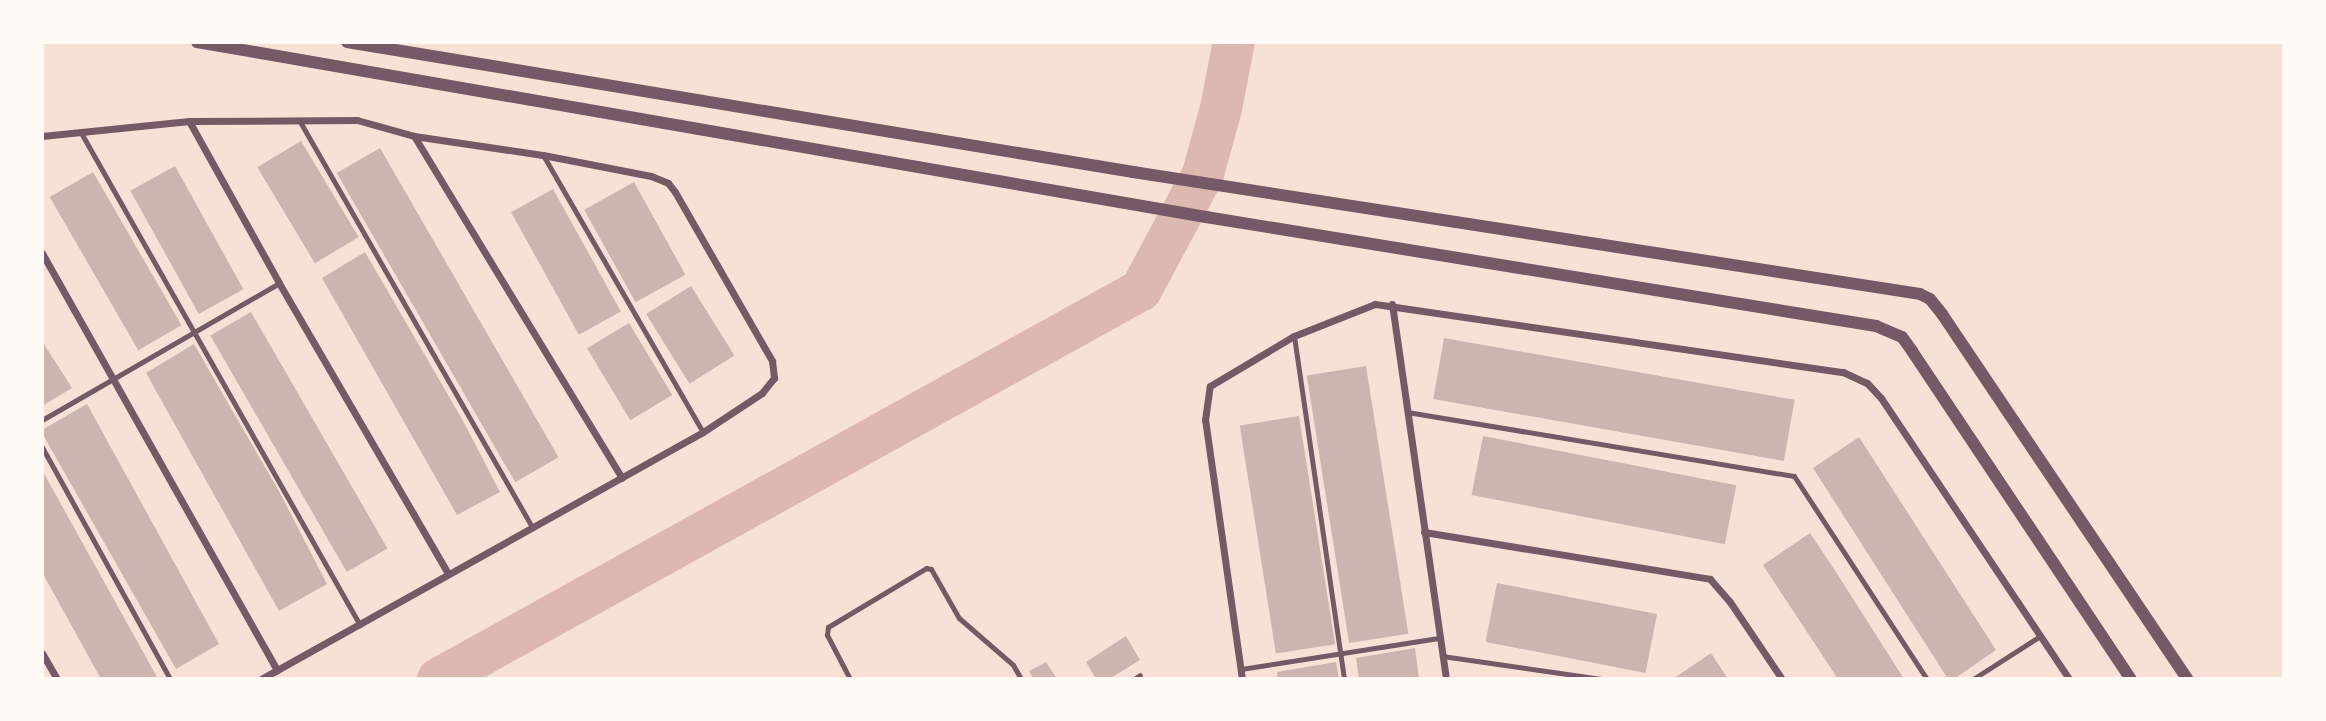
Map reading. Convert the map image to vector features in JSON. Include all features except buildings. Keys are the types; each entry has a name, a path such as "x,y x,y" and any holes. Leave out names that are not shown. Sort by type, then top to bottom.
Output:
{"street":[{"path":"197,42 1206,217 1890,331 1902,337 1912,351 2131,679"},
{"path":"347,42 1224,187 1920,294 1942,314 2187,679"},
{"path":"42,136 189,121 297,118 357,120 388,126 414,136 543,155 640,174 668,183 772,361 774,377 762,393 703,432 261,679"},
{"path":"189,121 279,283 448,573"},
{"path":"414,136 622,478"},
{"path":"42,253 277,670"},
{"path":"1242,679 1205,420 1210,387 1294,336 1375,304 1392,304 1843,372 1867,383 1881,398 2069,679"},
{"path":"1392,304 1446,679"},
{"path":"1424,532 1710,579 1730,602 1782,679"},
{"path":"42,653 57,679"}],"lane":[{"path":"297,118 532,527"},
{"path":"80,131 196,331 360,625"},
{"path":"543,155 703,432"},
{"path":"42,420 279,283"},
{"path":"1294,336 1344,679"},
{"path":"1406,412 1794,476 1927,679"},
{"path":"42,447 170,679"},
{"path":"850,679 827,635 828,627 926,568 931,569 959,618 1013,665 1021,679"},
{"path":"1973,679 2040,636"},
{"path":"1241,669 1439,638"},
{"path":"1443,656 1601,679"},
{"path":"1134,679 1140,675"}],"waterway":[{"path":"438,679 1141,290 1203,174 1221,108 1234,42"}]}
